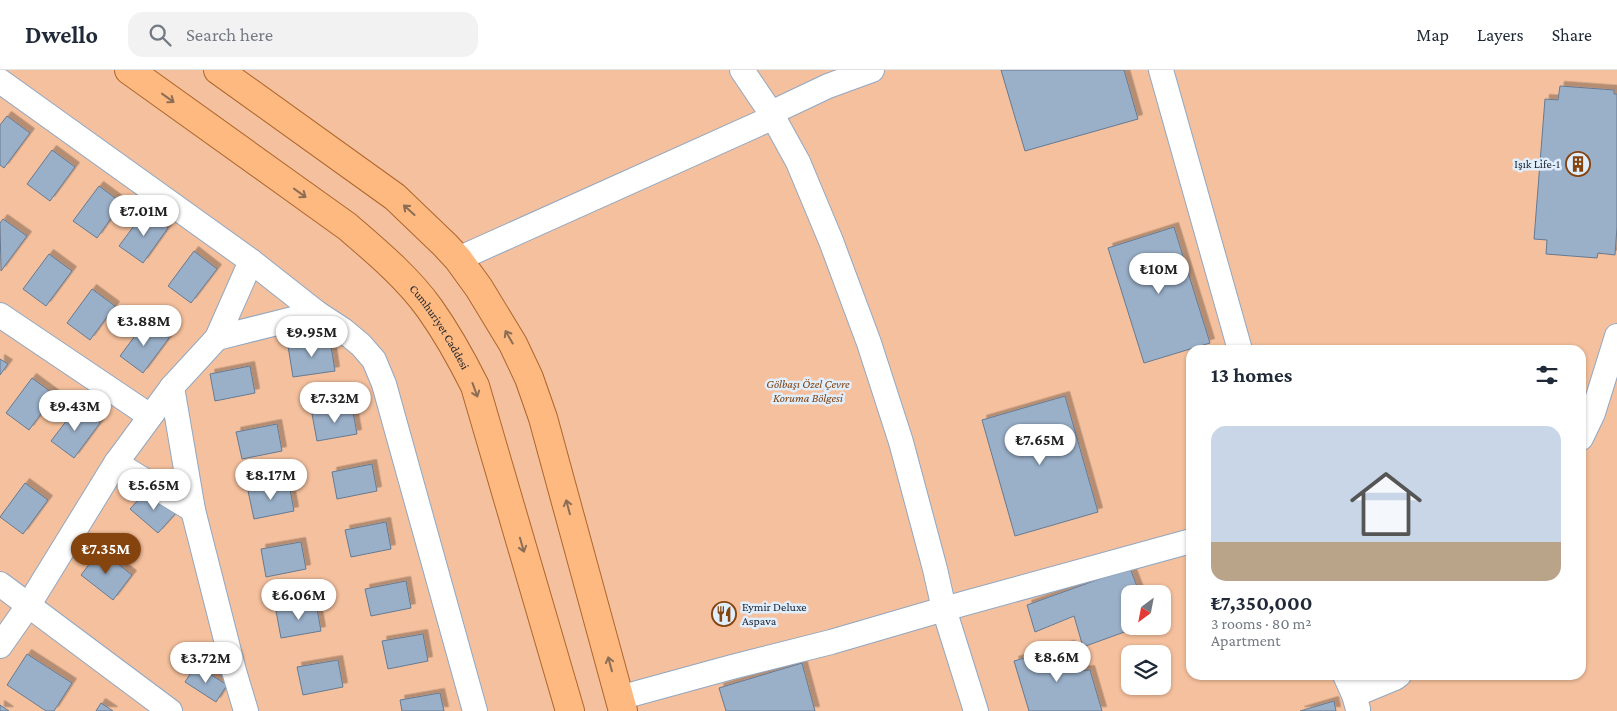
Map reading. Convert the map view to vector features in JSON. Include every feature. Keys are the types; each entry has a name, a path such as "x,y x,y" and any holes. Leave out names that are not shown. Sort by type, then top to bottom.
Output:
{"main road":[{"name":"Cumhuriyet Caddesi","path":"129,70 348,227 372,247 404,279 430,309 459,355 475,386 570,711"},
{"path":"218,70 395,197 458,259 479,288 499,320 529,378 543,418 621,705"}],"street":[{"path":"742,70 772,115 798,162 870,343 901,442 944,609 976,711"},
{"path":"458,259 772,115 828,86 872,70"},
{"path":"1161,70 1239,345"},
{"path":"0,81 251,261 317,313 343,330 374,360 387,393 475,711"},
{"path":"0,646 28,606 116,463 172,387 217,338 251,261"},
{"path":"217,338 317,313"},
{"path":"0,315 150,416"},
{"path":"1586,428 1593,413 1617,336"},
{"path":"172,387 193,510 246,711"},
{"path":"116,463 193,510"},
{"path":"621,705 732,667 831,642 1186,542"},
{"path":"0,584 170,711"},
{"path":"1353,694 1390,680"}],"green space":[{"name":"Gölbaşı Özel Çevre Koruma Bölgesi","path":"0,70 1617,70 1617,711 0,711"}],"building":[{"path":"1001,70 1124,70 1138,119 1025,151"},
{"name":"Işık Life-1","path":"1560,86 1614,90 1614,94 1617,94 1617,227 1615,255 1598,253 1597,258 1546,254 1547,240 1534,239 1545,99 1558,100"},
{"path":"7,116 30,133 4,168 0,165 0,125"},
{"path":"52,150 75,167 50,201 27,184"},
{"path":"99,186 122,203 97,238 73,221"},
{"path":"145,211 168,228 143,263 119,246"},
{"path":"3,219 27,236 1,271 0,223"},
{"path":"1174,227 1210,343 1186,345 1186,350 1144,363 1108,248"},
{"path":"194,251 217,269 191,303 168,286"},
{"path":"49,254 72,271 46,306 23,289"},
{"path":"92,289 115,306 90,340 67,323"},
{"path":"146,321 169,338 143,373 120,356"},
{"path":"330,339 335,371 293,377 288,346"},
{"path":"0,359 8,364 0,375"},
{"path":"250,366 255,393 215,401 210,374"},
{"path":"32,378 55,395 29,430 6,413"},
{"path":"1065,396 1098,512 1015,536 982,420"},
{"path":"352,406 357,434 317,441 312,414"},
{"path":"77,407 100,423 74,458 51,441"},
{"path":"277,424 282,451 242,459 236,432"},
{"path":"372,464 377,491 337,499 332,472"},
{"path":"25,483 48,500 23,534 0,517"},
{"path":"289,484 294,511 254,519 248,491"},
{"path":"149,488 177,512 158,533 130,509"},
{"path":"386,522 391,549 351,557 345,530"},
{"path":"301,542 306,569 266,577 261,549"},
{"path":"100,550 132,575 113,600 81,575"},
{"path":"1130,568 1137,585 1121,585 1121,633 1083,647 1074,616 1035,632 1027,605"},
{"path":"406,581 411,608 371,616 365,589"},
{"path":"316,603 321,631 281,638 276,611"},
{"path":"423,634 428,661 388,669 382,641"},
{"path":"1070,645 1081,671 1090,670 1102,711 1029,711 1014,661"},
{"path":"27,654 72,683 54,711 46,711 7,685"},
{"path":"338,660 343,687 303,695 297,667"},
{"path":"802,663 815,711 726,711 719,688"},
{"path":"196,665 227,685 216,702 185,682"},
{"path":"440,693 444,711 402,711 400,700"},
{"path":"1334,701 1336,711 1300,711"},
{"path":"101,703 113,711 96,711"},
{"path":"0,705 9,711 0,711"}],"place":[{"name":"Işık Life-1","path":"1578,164"},
{"name":"Eymir Deluxe Aspava","path":"724,614"}]}
